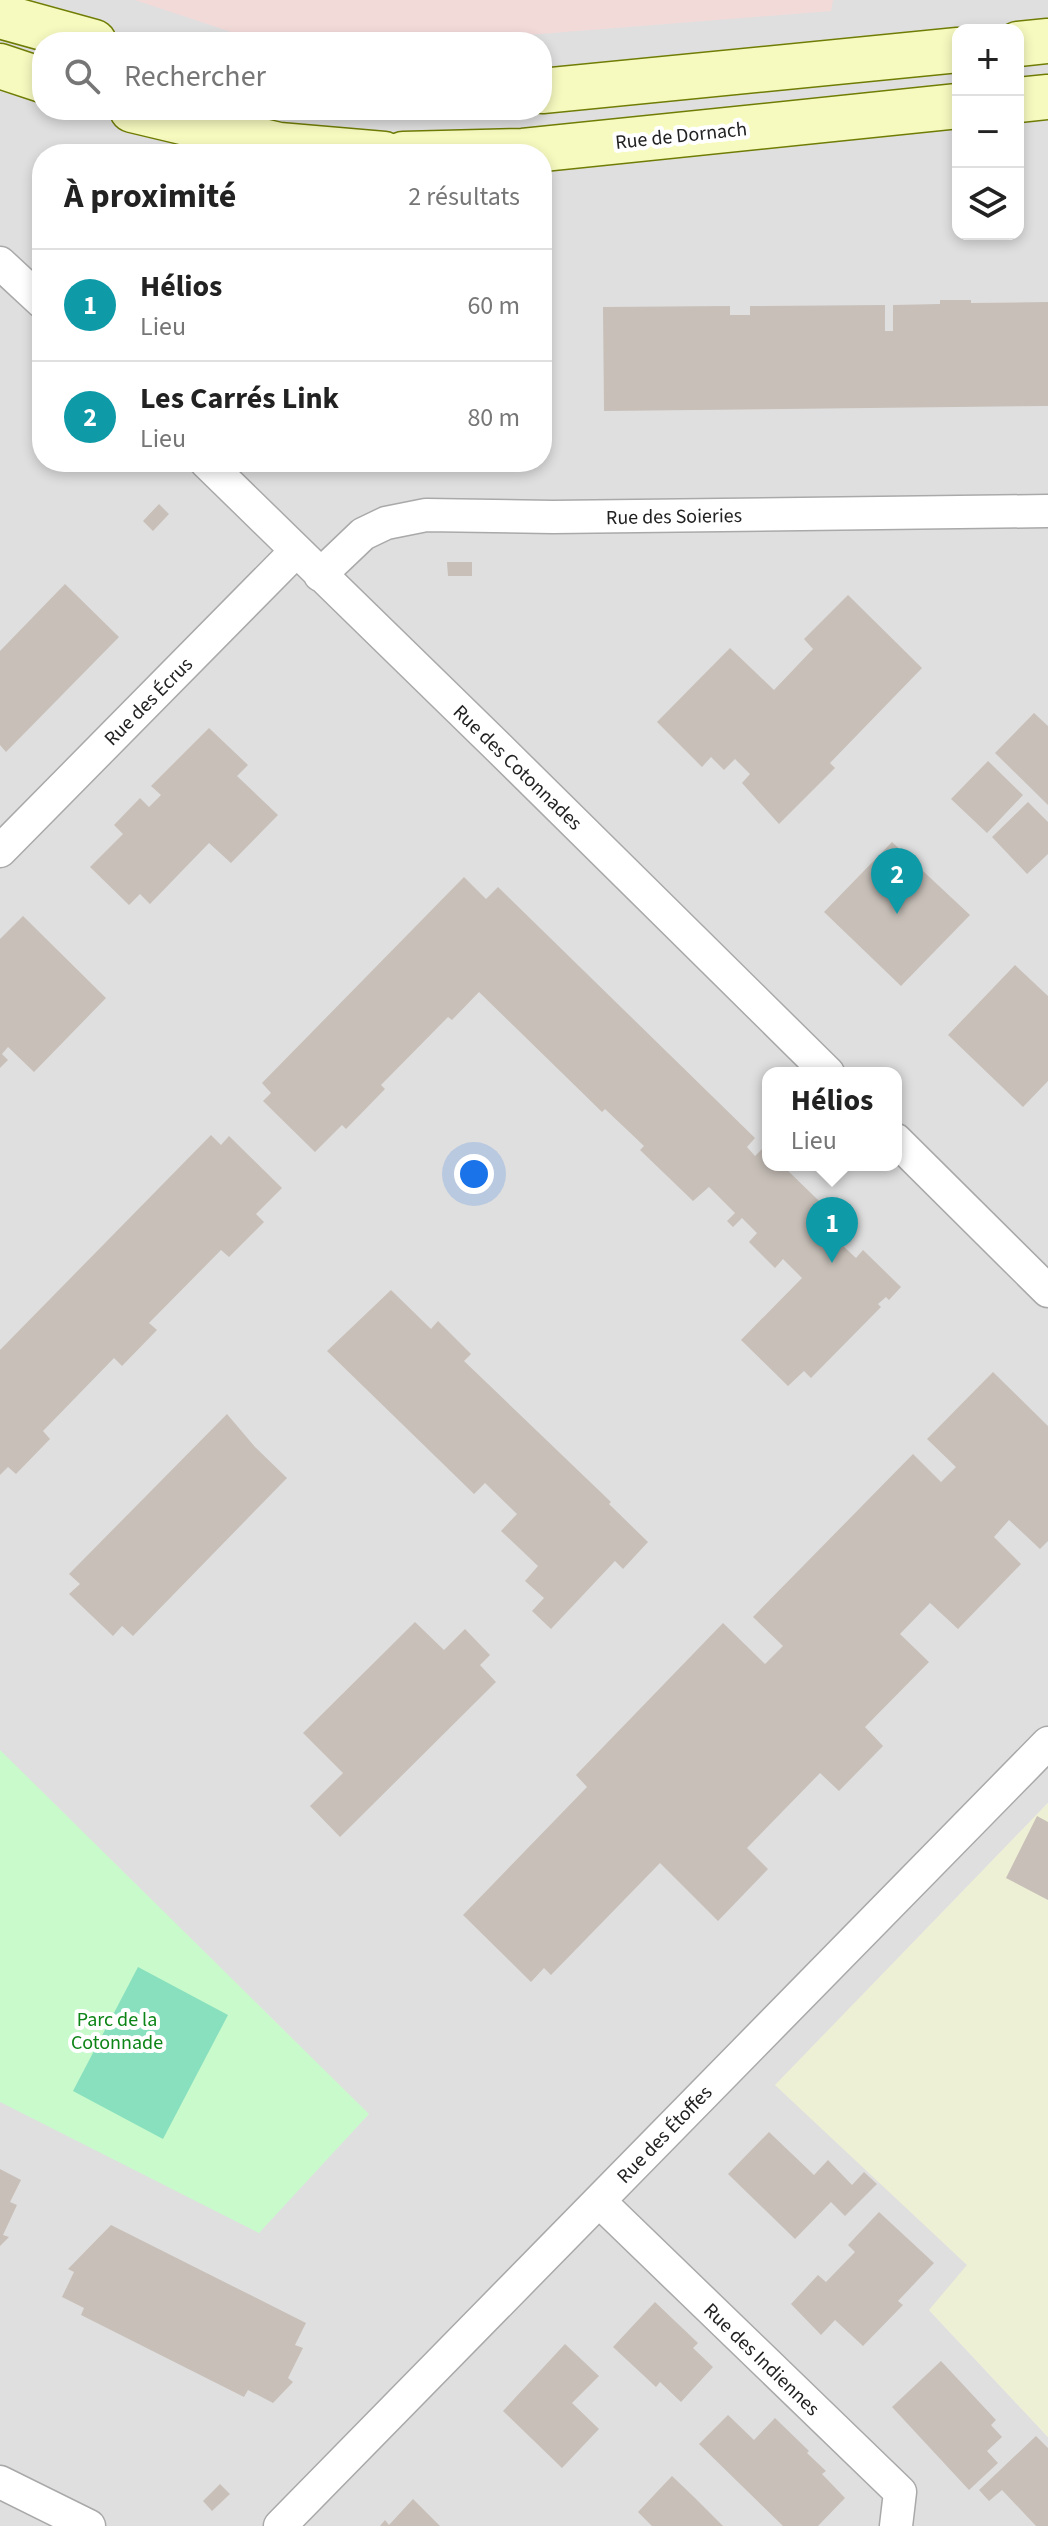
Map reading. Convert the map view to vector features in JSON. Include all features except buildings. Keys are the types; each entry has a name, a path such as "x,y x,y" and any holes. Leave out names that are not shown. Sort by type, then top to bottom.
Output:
{"main road":[{"path":"0,16 58,32"},
{"path":"1024,43 1048,41"},
{"path":"552,90 952,51"},
{"path":"0,66 32,77"},
{"path":"1024,99 1048,97"},
{"name":"Rue de Dornach","path":"552,148 952,107"},
{"path":"174,120 275,144"}],"street":[{"path":"0,263 32,293"},
{"name":"Rue des Cotonnades","path":"216,472 822,1067"},
{"name":"Rue des Soieries","path":"320,575 363,534 386,523 426,515 553,517 1048,511"},
{"name":"Rue des Écrus","path":"0,851 296,551"},
{"path":"902,1146 1048,1291"},
{"name":"Rue des Étoffes","path":"280,2526 1048,1743"},
{"name":"Rue des Indiennes","path":"599,2201 900,2492 896,2526"},
{"path":"0,2482 89,2526"}],"shaded area":[{"path":"0,0 1048,0 1048,1803 776,2085 968,2265 930,2311 1048,2437 1048,2526 0,2526"},
{"path":"135,0 833,0 831,11 552,33 231,32"}],"green space":[{"name":"Parc de la Cotonnade","path":"0,1750 369,2114 259,2233 0,2102"},
{"path":"1048,1803 1048,2437 929,2310 967,2265 775,2085"},
{"path":"138,1967 228,2015 163,2139 73,2091"}],"place":[{"name":"Les Carrés Link","path":"897,914"},
{"name":"Hélios","path":"832,1263"}]}
